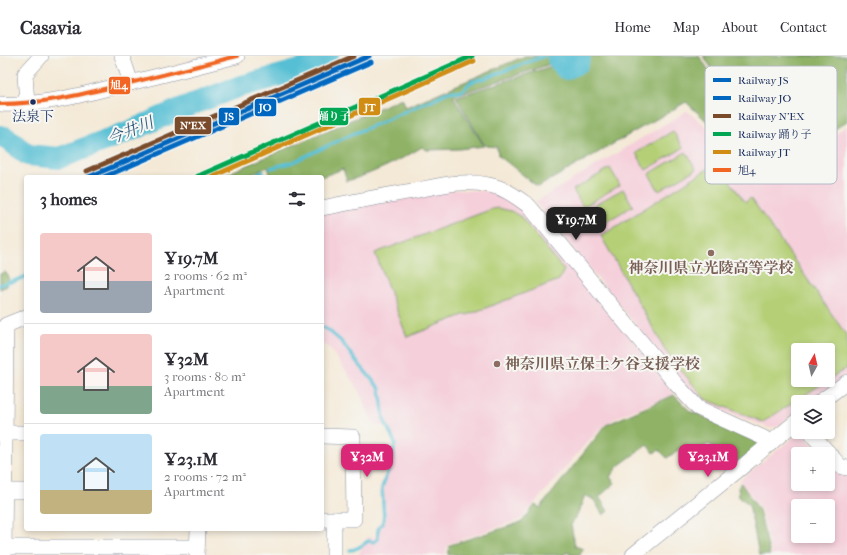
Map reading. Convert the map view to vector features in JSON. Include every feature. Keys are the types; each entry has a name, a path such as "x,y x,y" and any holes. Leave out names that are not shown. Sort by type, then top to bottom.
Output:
{"street":[{"path":"26,104 25,74 41,56"},
{"path":"122,56 131,83"},
{"path":"0,104 14,105 47,102 131,83 237,56"},
{"path":"324,208 450,184 472,182 490,185 509,192 529,206 676,384 698,408 764,438 770,444"},
{"path":"24,318 6,325 2,433 3,550 198,551 198,531"},
{"path":"829,395 847,382"},
{"path":"633,555 791,426"},
{"path":"2,433 24,433"},
{"path":"324,436 353,436 354,519 328,519 334,555"},
{"path":"816,439 840,466 847,468"},
{"path":"2,491 24,491"}],"shaded area":[{"name":"神奈川県立光陵高等学校","path":"687,111 705,126 705,184 752,184 753,186 756,184 837,184 837,132 847,126 847,376 835,384 835,343 791,343 791,387 829,387 817,395 791,395 791,415 779,426 770,428 703,404 666,362 535,202"},
{"name":"神奈川県立保土ケ谷支援学校","path":"456,190 487,191 509,198 526,210 640,348 674,394 617,417 603,426 521,519 448,544 445,555 358,555 368,537 375,538 377,525 383,519 380,488 393,456 395,443 387,426 374,426 358,389 331,349 324,344 324,213"},
{"path":"791,439 808,439 815,447 791,447 791,491 835,491 835,465 847,473 847,555 772,555 761,509 740,480"}],"green space":[{"path":"525,56 575,56 453,96 484,146 459,149 427,150 422,147 386,166 347,181 343,169 324,176 270,175 268,167 250,175 225,175 402,98 406,107"},
{"path":"583,56 699,56 706,66 705,119 686,102 538,187 498,155 497,147 487,146 483,143 456,97"},
{"path":"703,56 847,56 847,121 837,128 837,66 710,66"},
{"path":"673,131 683,148 646,170 636,153"},
{"path":"686,152 696,169 659,191 649,174"},
{"path":"610,168 620,185 583,207 573,190"},
{"path":"705,171 705,184 732,184 745,202 751,198 847,336 847,368 835,376 835,343 791,343 791,387 817,387 805,395 791,395 791,404 763,422 705,399 667,353 601,236"},
{"path":"623,189 633,206 595,228 585,210"},
{"path":"498,208 511,211 521,217 564,270 559,280 407,337 375,253"},
{"path":"5,272 9,277 7,286 0,289 0,274"},
{"path":"674,395 691,412 757,442 757,448 735,463 724,449 716,453 714,447 708,444 704,448 705,457 698,459 696,453 688,457 681,448 667,458 659,450 654,453 647,445 618,466 610,477 615,483 599,497 608,511 603,515 594,500 585,495 578,513 571,525 575,546 583,549 580,554 581,555 570,555 570,553 565,553 564,555 448,555 450,545 522,522 535,505 540,508 606,425"},
{"path":"741,483 759,510 770,555 759,555 749,504 739,497 738,488"}],"waterway":[{"name":"今井川","path":"0,136 5,137 28,155 59,158 238,87 318,65 328,56"},
{"path":"271,168 293,162 446,93 462,91 471,82 544,56"},
{"name":"今井川","path":"558,56 558,59 566,69 578,63 580,56"},
{"path":"256,175 263,172"},
{"path":"0,285 24,277"},
{"path":"324,328 342,342 380,389 384,420 395,443 393,456 382,488 384,519 378,528 378,539 374,542 368,541 362,546 350,550"}],"rail line":[{"name":"N'EX","path":"87,171 354,56"},
{"name":"JS","path":"94,175 369,56"},
{"name":"踊り子","path":"201,175 472,56"},
{"name":"JT","path":"216,175 474,61"},
{"name":"JO","path":"109,175 371,62"}],"transit line":[{"name":"旭4","path":"0,104 46,101 76,95 237,56"}],"place":[{"name":"法泉下","path":"33,102"},
{"name":"神奈川県立光陵高等学校","path":"711,253"},
{"name":"神奈川県立保土ケ谷支援学校","path":"497,364"}]}
